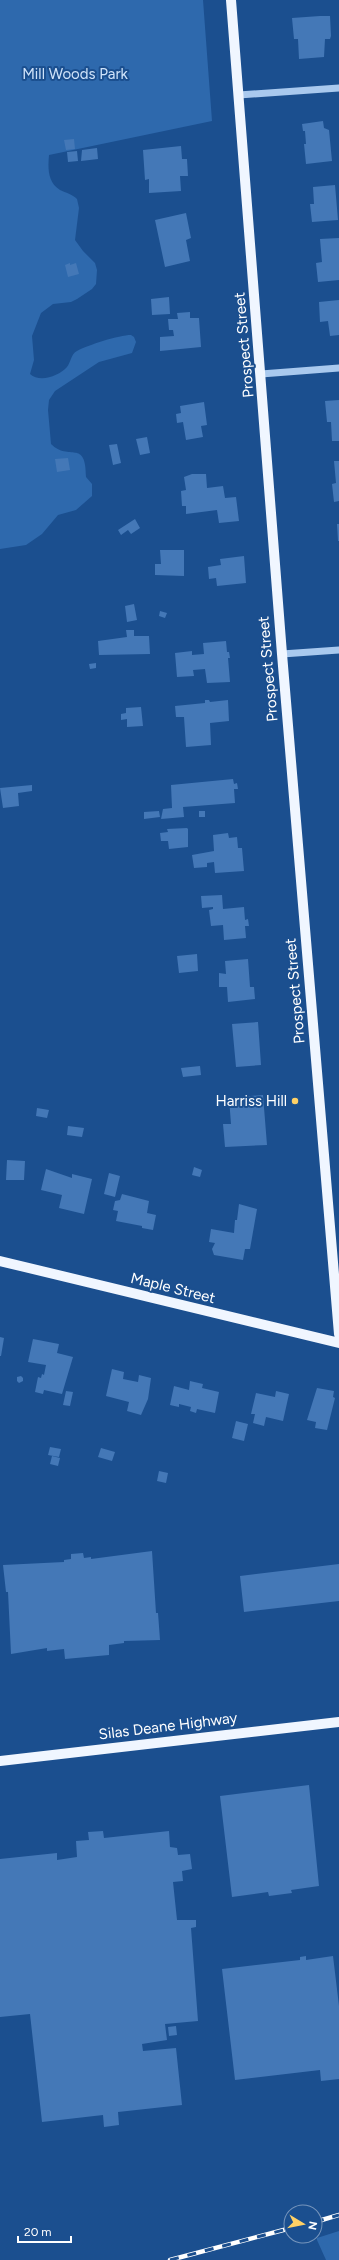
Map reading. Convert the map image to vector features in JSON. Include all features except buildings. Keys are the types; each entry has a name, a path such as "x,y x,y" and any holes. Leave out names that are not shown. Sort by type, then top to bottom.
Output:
{"main road":[{"name":"Prospect Street","path":"231,0 282,654 339,1334"},
{"name":"Maple Street","path":"0,1262 339,1343"},
{"name":"Silas Deane Highway","path":"0,1761 339,1722"}],"street":[{"path":"239,96 339,88"},
{"path":"261,374 339,368"},
{"path":"282,654 339,650"}],"green space":[{"name":"Mill Woods Park","path":"0,0 203,0 212,121 49,155 49,174 53,183 60,190 77,199 79,208 75,240 95,263 97,270 96,284 92,289 77,299 71,302 53,304 41,313 32,336 34,360 30,374 39,378 54,376 67,367 75,352 104,341 131,335 134,337 136,342 132,353 99,362 55,391 49,400 48,410 51,444 58,449 80,454 85,465 86,477 92,484 92,496 76,510 58,515 42,534 26,545 0,549"},
{"path":"339,2231 339,2260 326,2260 319,2244 323,2244 323,2236"}],"railway":[{"path":"323,2220 339,2215"},
{"path":"170,2260 283,2230"}],"place":[{"name":"Harriss Hill","path":"295,1101"}]}
